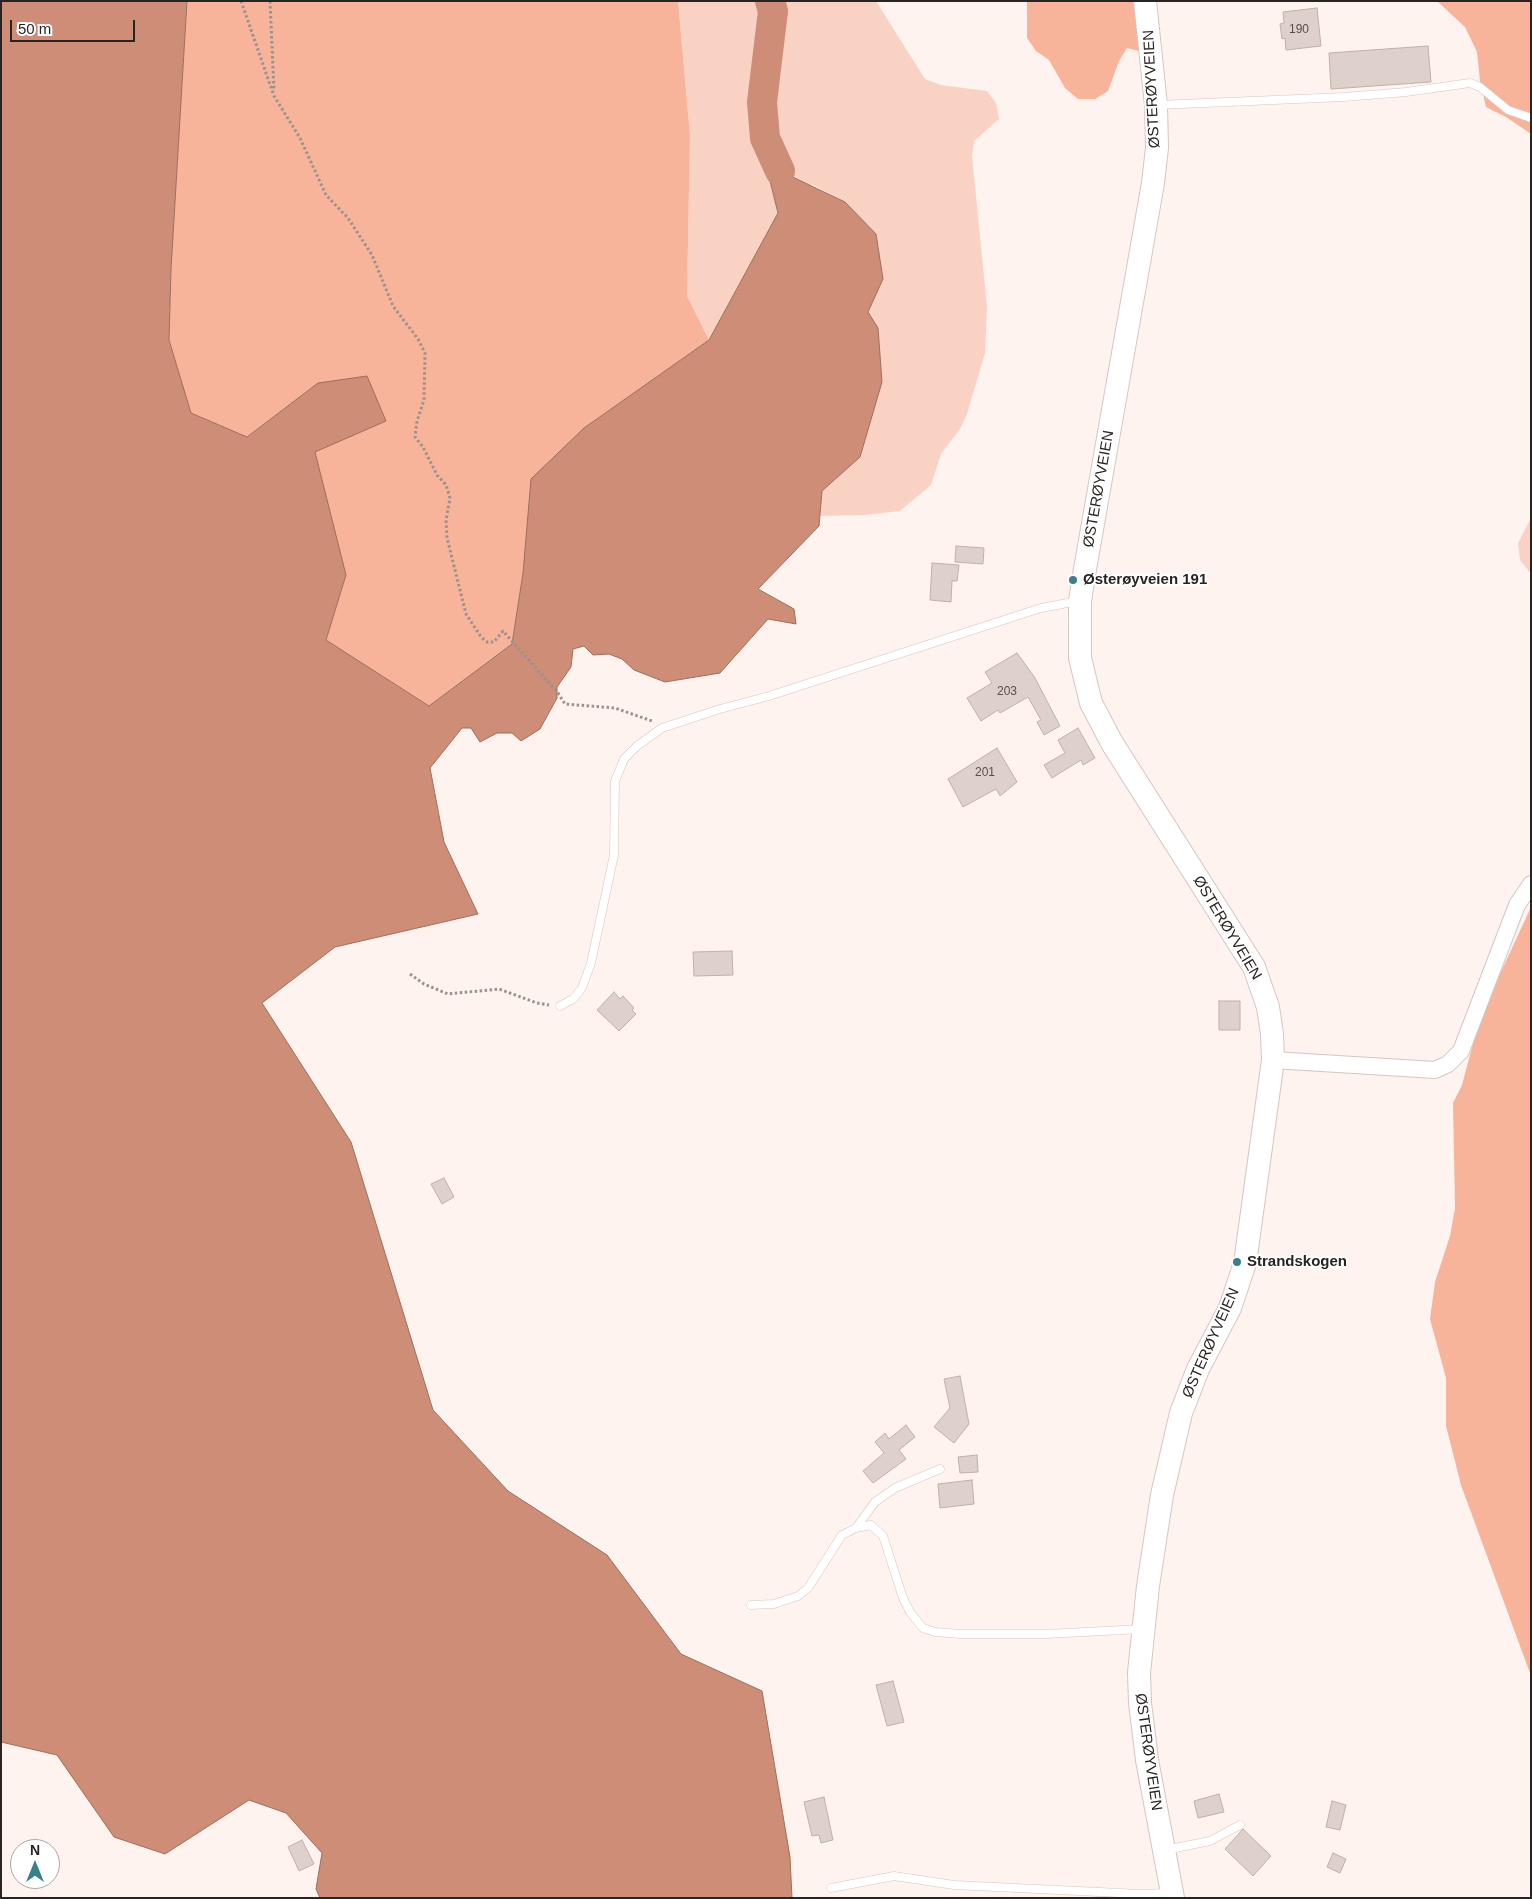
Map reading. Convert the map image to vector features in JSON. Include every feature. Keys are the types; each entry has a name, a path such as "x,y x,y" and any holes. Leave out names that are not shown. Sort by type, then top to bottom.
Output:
{"main road":[{"name":"ØSTERØYVEIEN","path":"1146,1 1156,105 1157,148 1153,183 1080,601 1080,658 1091,703 1128,769 1254,968 1268,1007 1273,1060 1245,1263 1230,1308 1192,1381 1178,1422 1162,1495 1143,1629 1139,1686 1142,1731 1172,1895"}],"street":[{"path":"1273,1060 1435,1070 1448,1064 1461,1051 1517,905 1531,884"}],"lane":[{"path":"1156,105 1344,97 1406,92 1470,83 1480,87 1508,110 1531,118"},
{"path":"560,1006 573,999 582,988 591,963 614,855 615,781 624,760 637,746 662,728 1041,608 1072,600 1080,601"},
{"path":"856,1528 875,1502 895,1488 940,1469"},
{"path":"750,1605 774,1604 798,1596 808,1588 842,1536 856,1528 871,1525 883,1536 903,1598 910,1612 922,1628 935,1632 961,1634 1048,1634 1143,1629"},
{"path":"1163,1851 1210,1841 1240,1825"},
{"path":"830,1888 894,1876 954,1885 1172,1895"}],"path":[{"path":"241,1 274,96 300,138 326,195 348,218 372,255 393,306 418,339 425,353 424,400 417,421 415,437 437,476 446,486 450,498 446,520 447,538 466,614 481,637 487,642 494,642 504,631 558,693 565,704 615,708 647,718 662,728"},
{"path":"270,1 274,96"},
{"path":"410,974 424,984 448,994 499,989 537,1003 560,1006"}],"shaded area":[{"path":"1,1 187,1 171,269 169,340 191,413 247,437 318,383 367,376 386,421 315,452 346,575 326,640 429,706 512,644 523,573 531,479 584,428 709,340 778,213 770,181 780,171 845,202 876,234 883,279 868,312 878,328 882,382 860,457 822,491 819,526 758,589 794,609 796,624 768,619 720,673 665,682 634,670 622,659 609,654 593,655 584,646 573,649 571,667 557,687 557,698 540,729 521,741 512,733 497,733 480,742 471,728 462,728 430,768 444,842 478,914 335,947 262,1003 351,1142 433,1410 508,1491 607,1555 681,1654 762,1691 790,1857 792,1898 320,1898 316,1889 322,1853 286,1813 249,1800 165,1854 114,1837 57,1755 1,1742"},
{"path":"187,1 678,1 690,135 687,296 709,340 584,428 523,573 512,644 429,706 326,640 346,575 314,452 386,421 318,383 247,437 191,413 169,340 171,269"},
{"path":"678,1 876,1 925,79 941,85 987,91 996,103 999,119 974,141 972,156 987,307 985,353 967,414 960,429 941,454 931,485 900,511 866,515 820,516 822,491 860,457 882,382 878,329 868,312 883,279 876,234 845,202 813,185 770,182 778,213 709,340 687,296 690,135"},
{"path":"1027,1 1136,1 1143,52 1127,48 1119,61 1108,91 1095,99 1078,99 1065,88 1049,60 1036,51 1027,38"},
{"path":"1437,1 1531,1 1531,134 1506,117 1486,107 1480,81 1477,52 1465,27"},
{"path":"1531,518 1531,574 1520,560 1518,543"},
{"path":"1531,907 1531,1676 1461,1485 1446,1426 1446,1378 1430,1319 1435,1282 1450,1236 1455,1208 1453,1103 1462,1085 1480,1017"}],"building":[{"path":"1317,8 1321,46 1286,50 1285,38 1282,39 1280,24 1284,23 1283,12"},
{"path":"1428,46 1431,82 1331,89 1329,53"},
{"path":"956,546 984,548 983,564 955,562"},
{"path":"932,563 959,565 957,581 952,581 951,602 930,600"},
{"path":"1017,653 1035,678 1060,726 1044,735 1037,722 1041,720 1028,697 1000,713 998,710 981,721 967,698 992,683 985,672"},
{"path":"1078,728 1095,758 1083,765 1081,760 1052,778 1044,765 1065,753 1058,740"},
{"path":"997,748 1017,782 1000,796 996,789 963,807 948,779"},
{"path":"732,951 733,975 694,976 693,952"},
{"path":"614,992 620,999 623,996 634,1008 632,1010 636,1014 619,1031 597,1010"},
{"path":"1219,1001 1240,1001 1240,1030 1219,1030"},
{"path":"444,1178 454,1197 442,1204 431,1184"},
{"path":"960,1376 969,1424 954,1443 934,1427 950,1408 944,1379"},
{"path":"906,1425 915,1437 899,1450 906,1459 873,1483 863,1471 884,1453 875,1442 885,1433 889,1439"},
{"path":"977,1455 978,1472 960,1473 958,1457"},
{"path":"972,1480 974,1504 940,1508 938,1484"},
{"path":"893,1681 904,1722 887,1726 876,1685"},
{"path":"1219,1794 1224,1812 1198,1818 1194,1801"},
{"path":"824,1797 833,1840 821,1843 819,1835 812,1836 804,1802"},
{"path":"1332,1801 1346,1805 1340,1830 1326,1827"},
{"path":"1243,1829 1271,1856 1253,1876 1225,1849"},
{"path":"302,1840 314,1864 299,1871 288,1847"},
{"path":"1333,1853 1346,1859 1340,1873 1327,1867"}],"waterway":[{"path":"770,1 773,11 762,102 765,138 780,171"}],"place":[{"name":"Østerøyveien 191","path":"1073,580"},
{"name":"Strandskogen","path":"1237,1262"}]}
